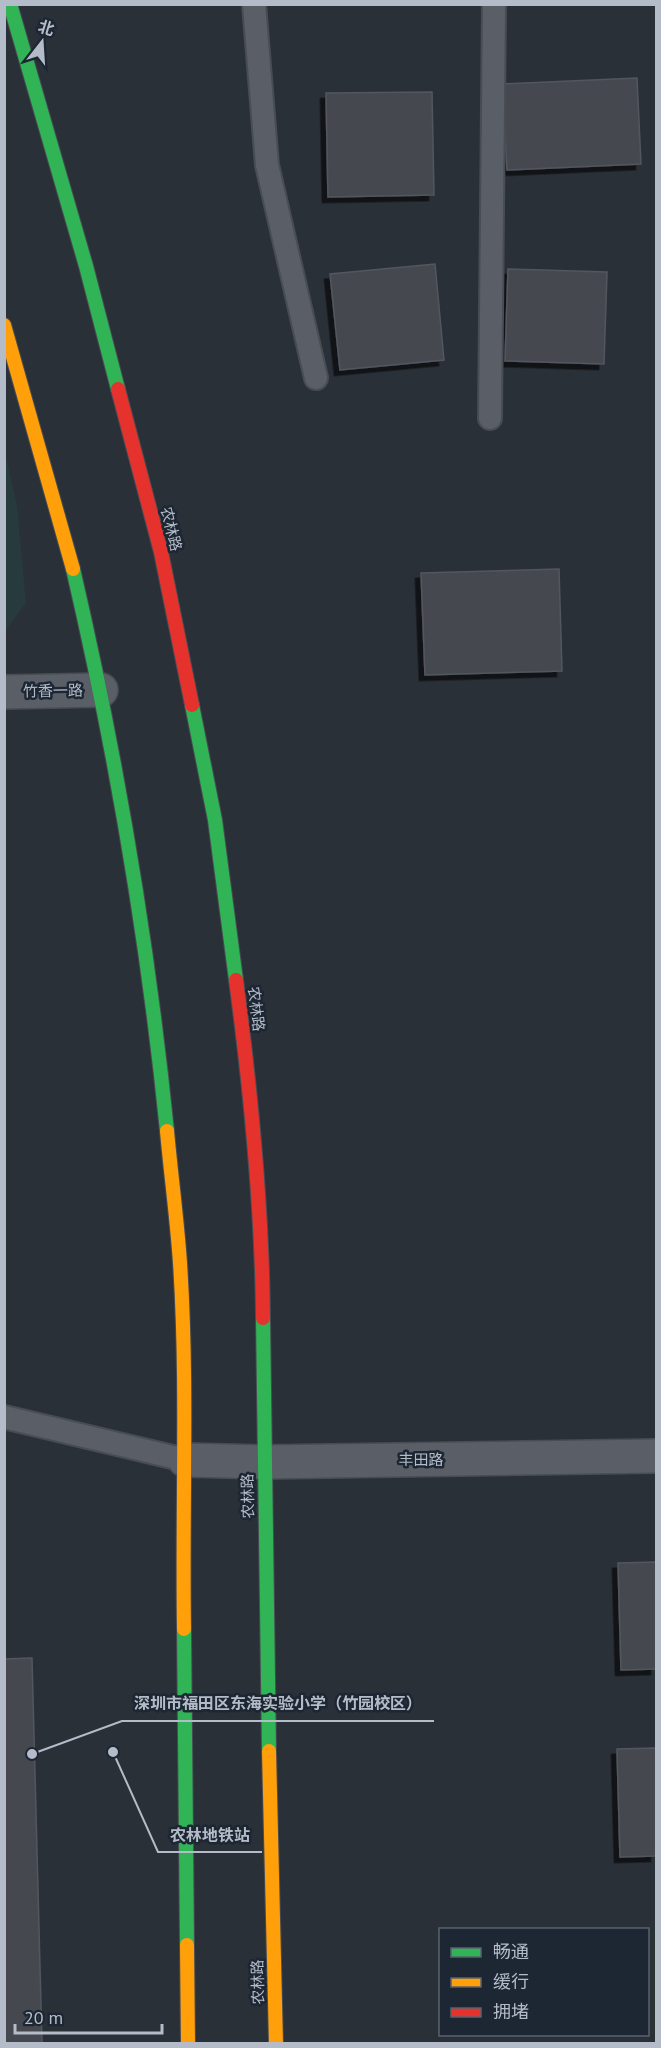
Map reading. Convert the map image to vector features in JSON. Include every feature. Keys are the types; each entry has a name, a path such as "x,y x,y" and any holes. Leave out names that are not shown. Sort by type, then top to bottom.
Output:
{"main road":[{"name":"农林路","path":"10,4 86,266 161,552 215,820 244,1040 262,1247 276,2043"},
{"path":"4,325 71,558 101,690 158,1039 180,1262 185,1460 183,1576 188,2043"}],"street":[{"name":"竹香一路","path":"4,692 101,690"},
{"name":"丰田路","path":"185,1460 264,1462 657,1456"}],"lane":[{"path":"254,4 267,165 316,378"},
{"path":"490,418 494,4"},
{"path":"4,1417 185,1460"}],"green space":[{"path":"5,452 17,506 26,603 5,631"}],"building":[{"path":"637,78 641,164 507,170 502,84"},
{"path":"432,92 434,195 328,197 326,93"},
{"path":"435,264 444,360 340,370 330,274"},
{"path":"508,269 607,272 604,364 505,361"},
{"path":"559,569 562,671 425,675 421,573"},
{"path":"656,1562 656,1669 621,1670 618,1563"},
{"path":"32,1658 42,2044 4,2044 4,1659"},
{"path":"656,1748 656,1856 620,1857 617,1749"}],"traffic: fast":[{"path":"10,4 86,266 118,389"},
{"path":"73,569 103,708 129,848 150,989 167,1131"},
{"path":"192,705 215,820 236,980"},
{"path":"263,1318 269,1751"},
{"path":"184,1629 187,1945"}],"traffic: slow":[{"path":"4,325 73,569"},
{"path":"167,1131 179,1246 182,1309 184,1629"},
{"path":"269,1751 276,2044"},
{"path":"187,1945 188,2044"}],"traffic: jam":[{"path":"118,389 161,552 192,705"},
{"path":"236,980 255,1149 263,1318"}],"place":[{"name":"农林地铁站","path":"113,1752"},
{"name":"深圳市福田区东海实验小学（竹园校区）","path":"32,1754"}]}
